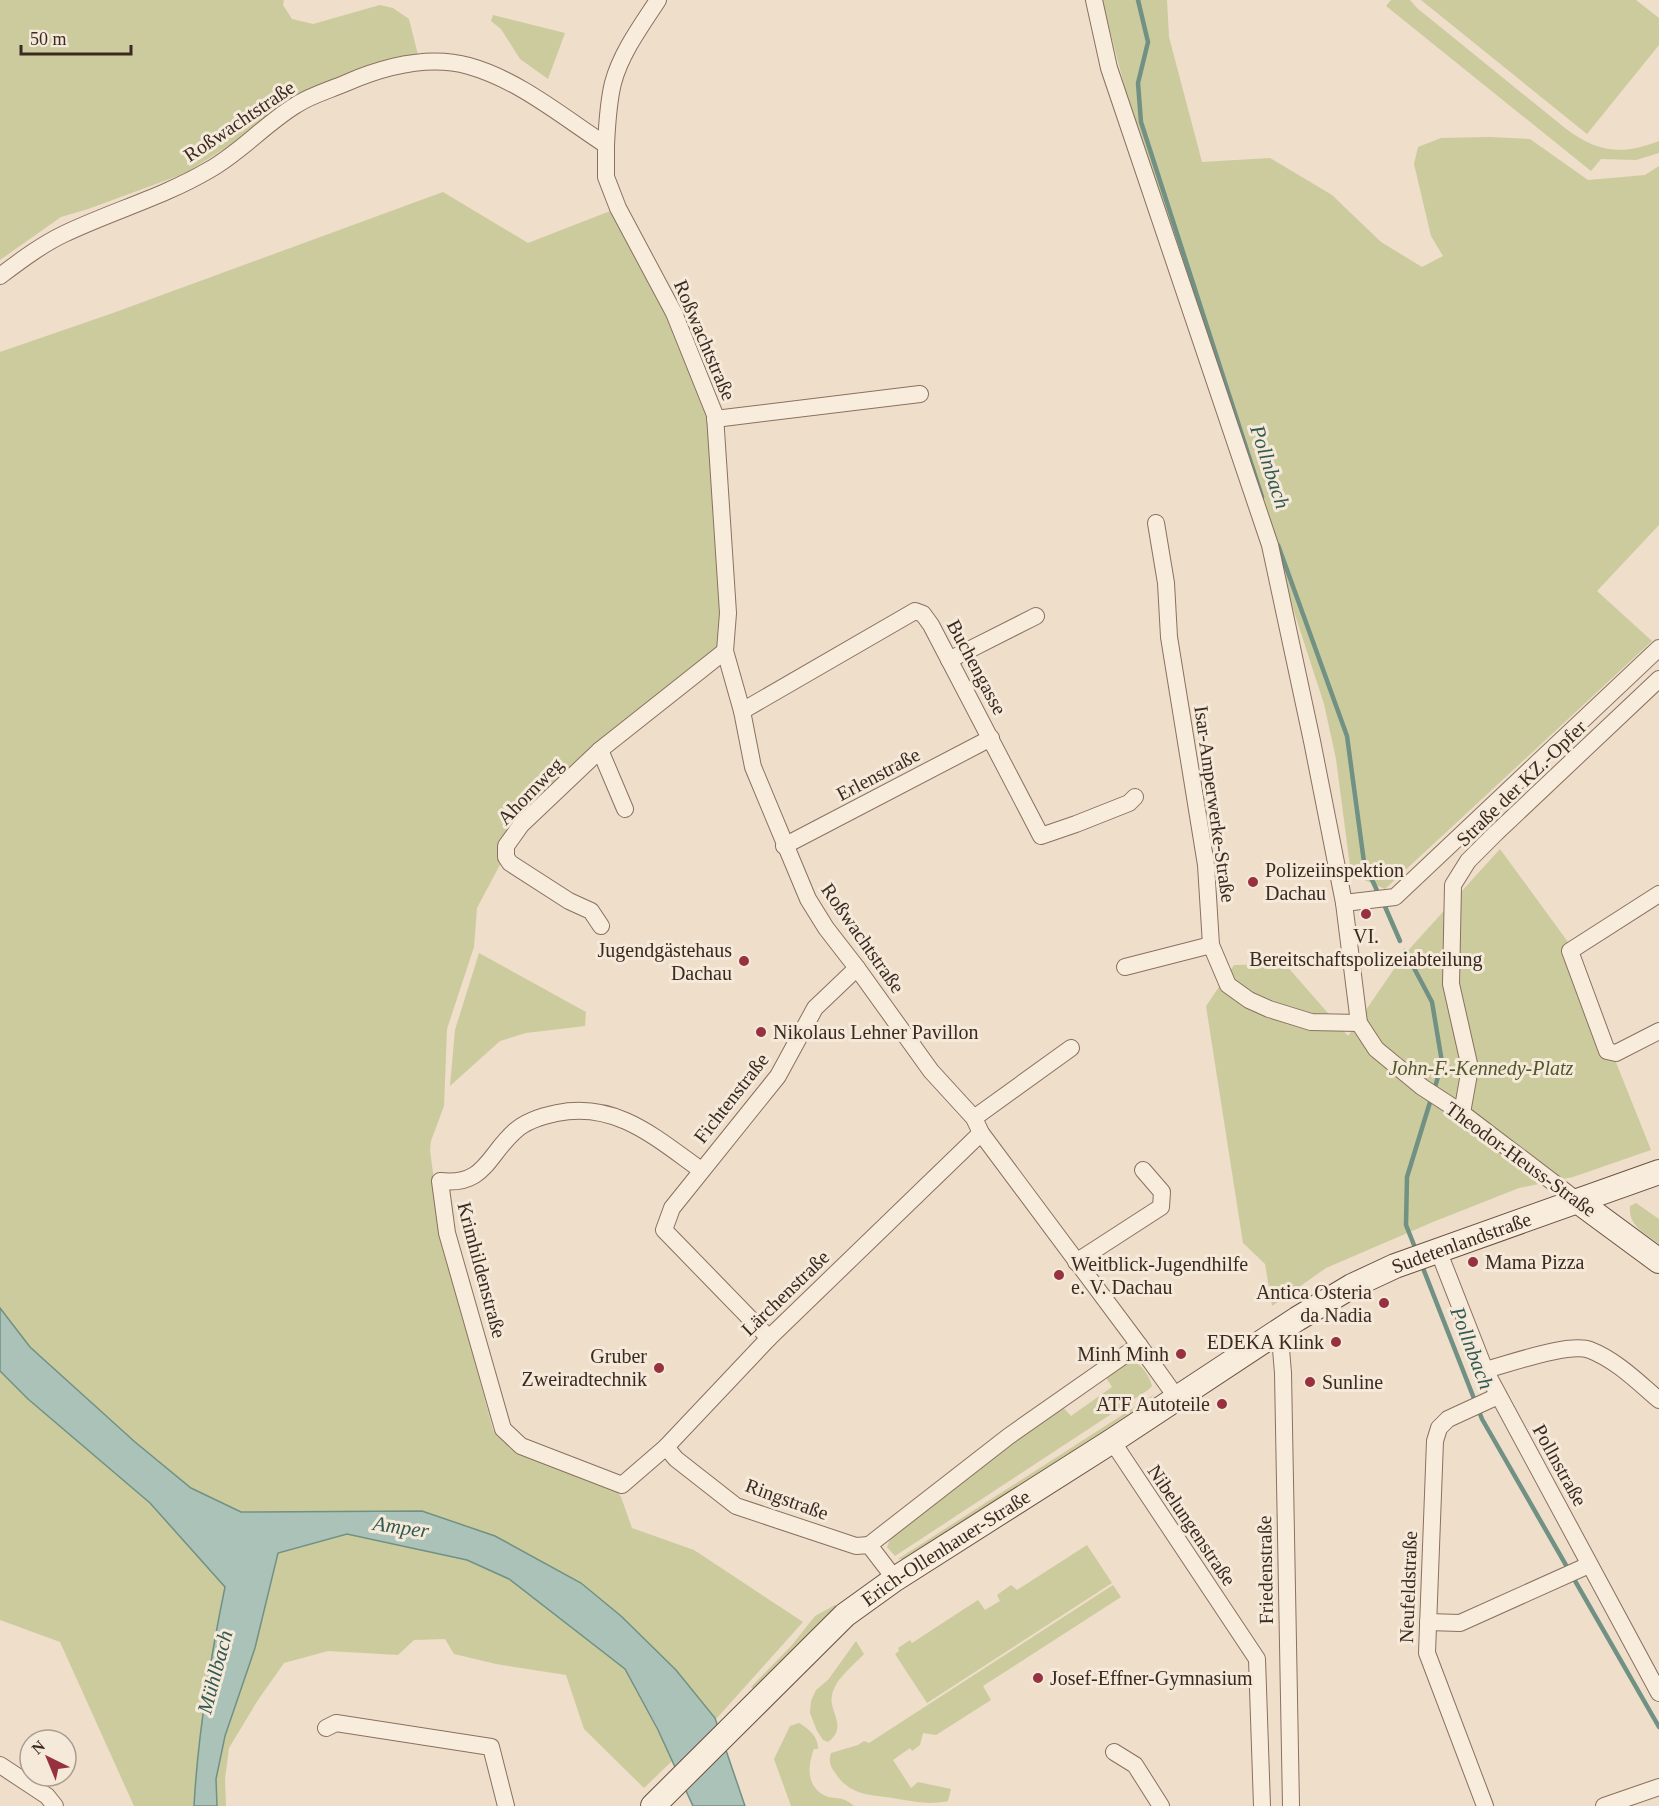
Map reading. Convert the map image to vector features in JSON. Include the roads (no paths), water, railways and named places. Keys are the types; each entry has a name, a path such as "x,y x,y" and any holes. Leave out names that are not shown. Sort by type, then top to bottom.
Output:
{"street":[{"name":"Roßwachtstraße","path":"658,0 633,39 613,84 606,145 606,177 618,208 674,313 715,415 728,613 725,651 742,711 753,767 808,899 826,928 931,1071 974,1118 981,1134 1177,1398"},
{"name":"Theodor-Heuss-Straße","path":"1094,0 1109,68 1270,545 1344,903 1359,1023 1376,1049 1422,1087 1462,1113 1659,1262"},
{"name":"Roßwachtstraße","path":"0,276 63,234 161,194 210,170 297,104 372,72 430,63 447,62 469,66 517,86 606,145"},
{"name":"Roßwachtstraße","path":"715,419 920,394"},
{"name":"Isar-Amperwerke-Straße","path":"1156,523 1166,583 1169,637 1206,865 1211,945 1228,985 1249,1000 1311,1022 1359,1023"},
{"name":"Buchengasse","path":"742,711 915,611 923,614 931,625 1041,836 1129,803 1136,797"},
{"path":"949,660 1036,616"},
{"path":"1344,903 1395,897 1659,648"},
{"name":"Ahornweg","path":"601,926 591,911 569,901 510,863 506,857 506,846 521,825 600,750 725,651"},
{"name":"Straße der KZ.-Opfer","path":"1462,1113 1470,1068 1451,984 1453,885 1468,861 1659,679"},
{"name":"Erlenstraße","path":"784,846 991,738"},
{"path":"600,750 625,809"},
{"path":"1659,894 1570,951 1607,1051 1616,1053 1659,1031"},
{"path":"1125,967 1211,945"},
{"name":"Fichtenstraße","path":"769,1338 664,1230 672,1208 778,1076 815,1008 857,968"},
{"path":"974,1118 1071,1048"},
{"name":"Krimhildenstraße","path":"622,1485 521,1446 503,1429 447,1233 440,1181 452,1183 475,1176 527,1122 570,1110 603,1112 630,1122 647,1131 701,1170"},
{"name":"Lärchenstraße","path":"622,1485 666,1447 769,1338 981,1134"},
{"path":"1076,1262 1161,1207 1162,1192 1143,1170"},
{"name":"Sudetenlandstraße","path":"1273,1334 1352,1286 1425,1254 1579,1202 1659,1172"},
{"name":"Pollnstraße","path":"1425,1254 1485,1370 1483,1402 1577,1570 1659,1693"},
{"name":"Erich-Ollenhauer-Straße","path":"653,1806 845,1615 895,1579 1112,1441 1273,1334"},
{"name":"Friedenstraße","path":"1273,1334 1281,1349 1283,1373 1292,1806"},
{"path":"895,1579 869,1545 1009,1436 1139,1345"},
{"path":"1485,1370 1568,1348 1589,1349 1612,1362 1659,1400"},
{"name":"Neufeldstraße","path":"1483,1402 1448,1419 1439,1428 1435,1441 1427,1653 1485,1806"},
{"name":"Nibelungenstraße","path":"1112,1441 1257,1659 1262,1806"},
{"name":"Ringstraße","path":"666,1447 676,1459 736,1506 856,1546 869,1545"},
{"path":"1428,1622 1460,1623 1577,1570"},
{"path":"326,1728 336,1723 491,1747 506,1806"},
{"path":"1114,1752 1135,1765 1161,1806"},
{"path":"0,1766 47,1796 55,1806"},
{"path":"1604,1806 1659,1787"}],"water":[{"path":"0,1308 30,1347 135,1442 191,1488 241,1512 422,1511 495,1536 581,1583 621,1616 676,1670 715,1718 745,1806 693,1806 658,1730 625,1669 509,1579 467,1560 347,1534 278,1553 255,1648 225,1736 216,1779 217,1806 194,1806 205,1696 225,1587 150,1503 28,1399 0,1371"}],"waterway":[{"name":"Pollnbach","path":"1138,0 1148,42 1138,83 1141,122 1262,497"},
{"name":"Pollnbach","path":"1278,545 1347,736 1364,862 1379,895"},
{"name":"Pollnbach","path":"1383,902 1400,941"},
{"name":"Pollnbach","path":"1405,951 1432,1002 1442,1062 1434,1091"},
{"name":"Pollnbach","path":"1416,1250 1406,1225 1407,1177 1431,1099"},
{"name":"Pollnbach","path":"1421,1263 1482,1419 1659,1727"}],"place":[{"name":"Polizeiinspektion Dachau","path":"1253,882"},
{"name":"VI. Bereitschaftspolizeiabteilung","path":"1366,914"},
{"name":"Jugendgästehaus Dachau","path":"744,961"},
{"name":"Nikolaus Lehner Pavillon","path":"761,1032"},
{"name":"Mama Pizza","path":"1473,1262"},
{"name":"Weitblick-Jugendhilfe e. V. Dachau","path":"1059,1275"},
{"name":"Antica Osteria da Nadia","path":"1384,1303"},
{"name":"EDEKA Klink","path":"1336,1342"},
{"name":"Minh Minh","path":"1181,1354"},
{"name":"Gruber Zweiradtechnik","path":"659,1368"},
{"name":"Sunline","path":"1310,1382"},
{"name":"ATF Autoteile","path":"1222,1404"},
{"name":"Josef-Effner-Gymnasium","path":"1038,1678"}],"park label":[{"name":"John-F.-Kennedy-Platz","path":"1481,1068"}],"water label":[{"name":"Amper","path":"401,1527"},
{"name":"Mühlbach","path":"215,1672"}]}
